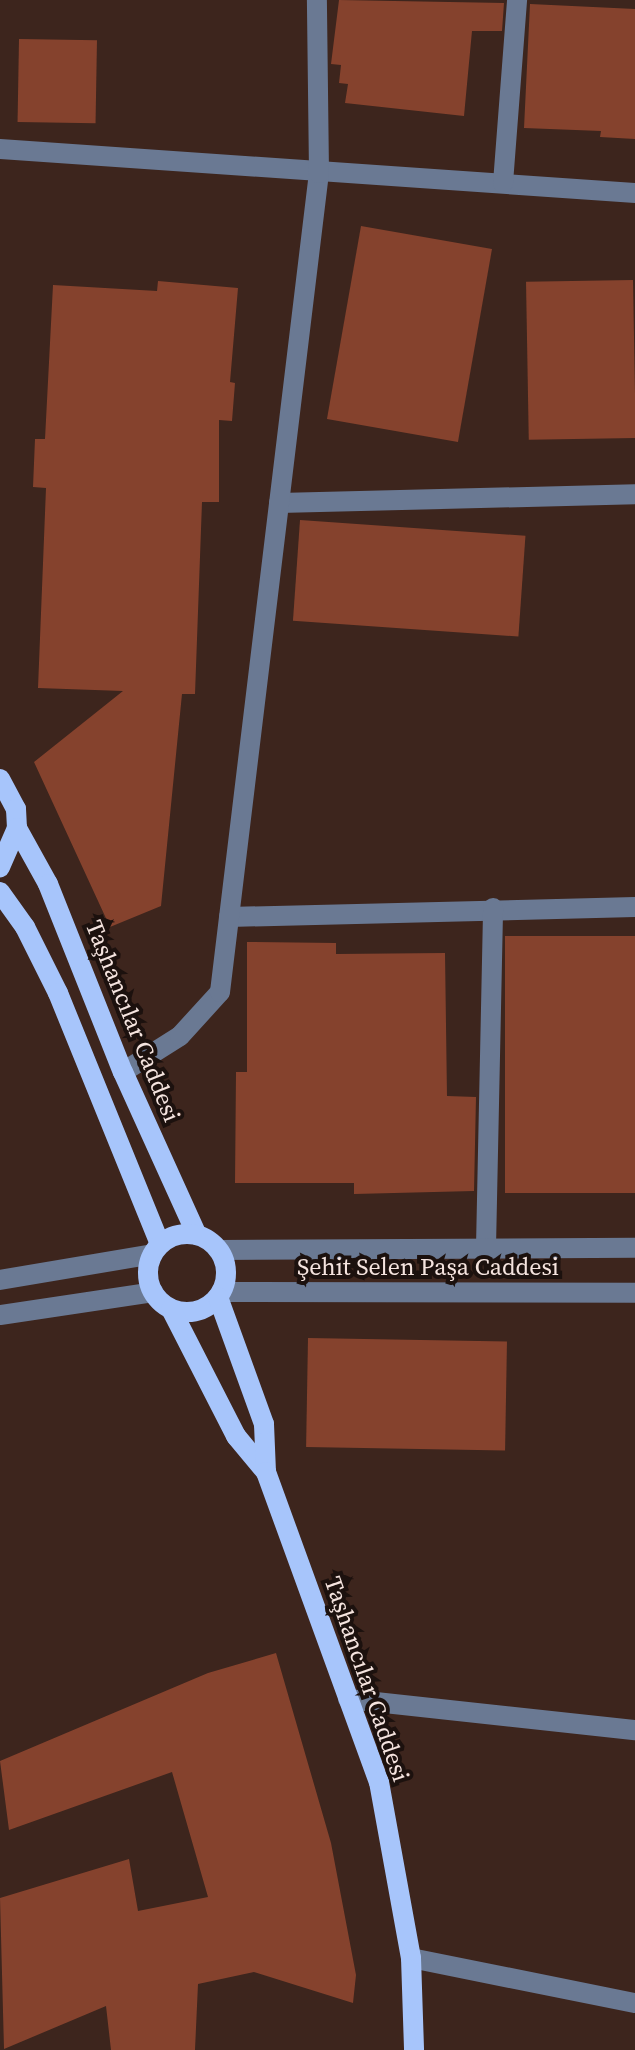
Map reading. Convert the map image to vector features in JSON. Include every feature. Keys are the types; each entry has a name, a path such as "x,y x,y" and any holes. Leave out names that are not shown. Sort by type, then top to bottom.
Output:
{"main road":[{"name":"Taşhancılar Caddesi","path":"0,779 16,809 17,828 60,913 123,1072 197,1235"},
{"path":"0,867 17,828"},
{"path":"0,892 25,927 58,993 156,1249"},
{"path":"197,1235 218,1250 226,1273 220,1294 264,1424 266,1472 236,1436 171,1309 153,1292 148,1266 156,1249 172,1237 197,1235"},
{"path":"171,1309 197,1311 220,1294"},
{"name":"Taşhancılar Caddesi","path":"266,1472 379,1782 411,1958 414,2050"}],"street":[{"path":"123,1072 180,1036 220,992 319,173 317,0"},
{"path":"503,183 517,0"},
{"path":"0,149 635,193"},
{"path":"279,503 635,494"},
{"path":"229,917 493,908 635,907"},
{"path":"486,1247 493,908"},
{"path":"218,1250 635,1248"},
{"path":"0,1280 156,1249"},
{"path":"0,1315 153,1292"},
{"name":"Şehit Selen Paşa Caddesi","path":"220,1294 635,1293"},
{"path":"348,1699 635,1730"},
{"path":"411,1958 635,2003"}],"building":[{"path":"339,0 504,3 502,31 472,31 464,116 345,103 348,84 339,83 341,65 331,64"},
{"path":"530,4 635,9 635,139 600,137 601,131 524,128"},
{"path":"19,39 97,40 96,123 18,122"},
{"path":"361,226 492,249 458,442 327,419"},
{"path":"633,280 635,438 529,440 526,282"},
{"path":"158,281 238,288 230,382 235,383 232,421 219,420 219,502 202,502 195,694 182,694 161,906 110,927 34,762 123,691 38,688 46,488 33,487 35,439 45,439 53,285 157,291"},
{"path":"300,520 525,536 518,637 293,621"},
{"path":"505,936 635,936 635,1193 505,1193"},
{"path":"247,942 336,943 336,954 445,953 447,1096 476,1097 474,1191 354,1194 354,1183 235,1183 236,1072 247,1072"},
{"path":"308,1338 507,1341 505,1450 306,1447"},
{"path":"276,1653 331,1843 356,1975 353,2003 254,1972 198,1984 195,2050 111,2050 106,2006 4,2049 0,1898 129,1859 138,1911 208,1897 172,1772 9,1830 0,1761 208,1673"}]}
